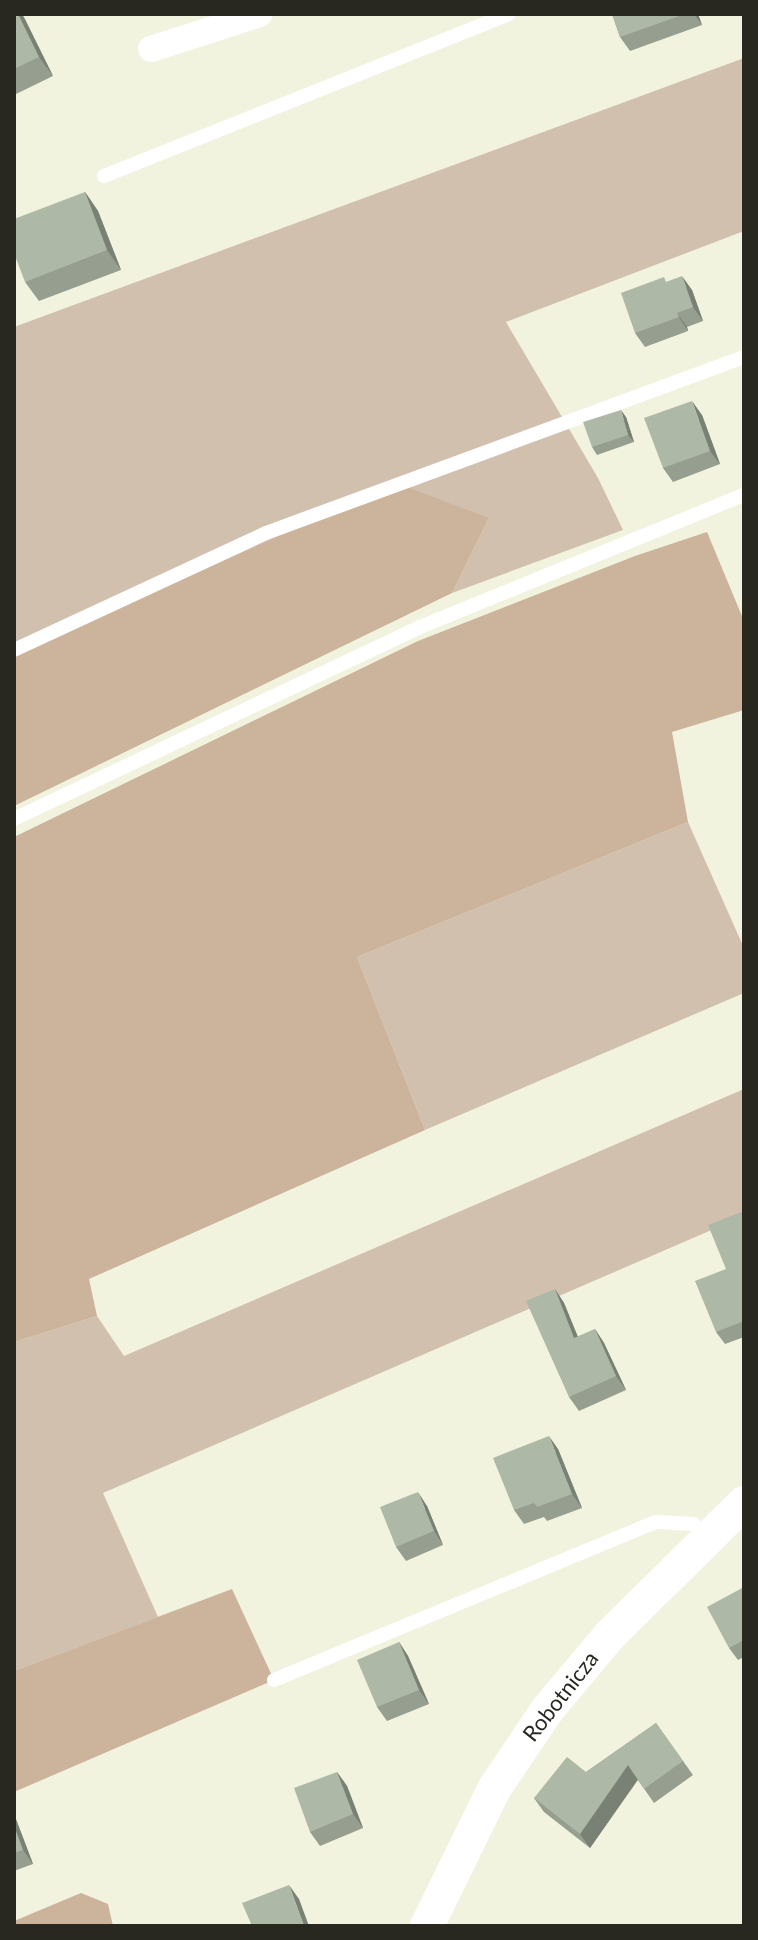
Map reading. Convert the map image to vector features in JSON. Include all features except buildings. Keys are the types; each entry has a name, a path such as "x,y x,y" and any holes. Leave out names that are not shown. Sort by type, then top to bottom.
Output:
{"street":[{"path":"151,49 260,14"},
{"name":"Robotnicza","path":"427,1926 494,1789 548,1709 610,1635 744,1503"}],"lane":[{"path":"104,176 509,14"},
{"path":"14,650 266,533 744,357"},
{"path":"14,819 420,627 744,495"},
{"path":"274,1680 656,1522 694,1524"}],"shaded area":[{"path":"744,58 744,231 506,322 598,478 623,530 452,593 489,518 14,652 14,327"},
{"path":"399,484 489,518 452,593 14,806 14,652"},
{"path":"707,532 744,621 744,710 672,732 688,822 357,957 425,1130 89,1279 97,1316 14,1342 14,837 418,641 635,556"},
{"path":"688,822 744,948 744,993 425,1130 357,957"},
{"path":"744,1089 744,1216 103,1493 158,1617 14,1671 14,1342 97,1316 124,1356"},
{"path":"232,1589 274,1680 14,1792 14,1671"},
{"path":"81,1893 108,1904 113,1926 14,1926 14,1921"}]}
